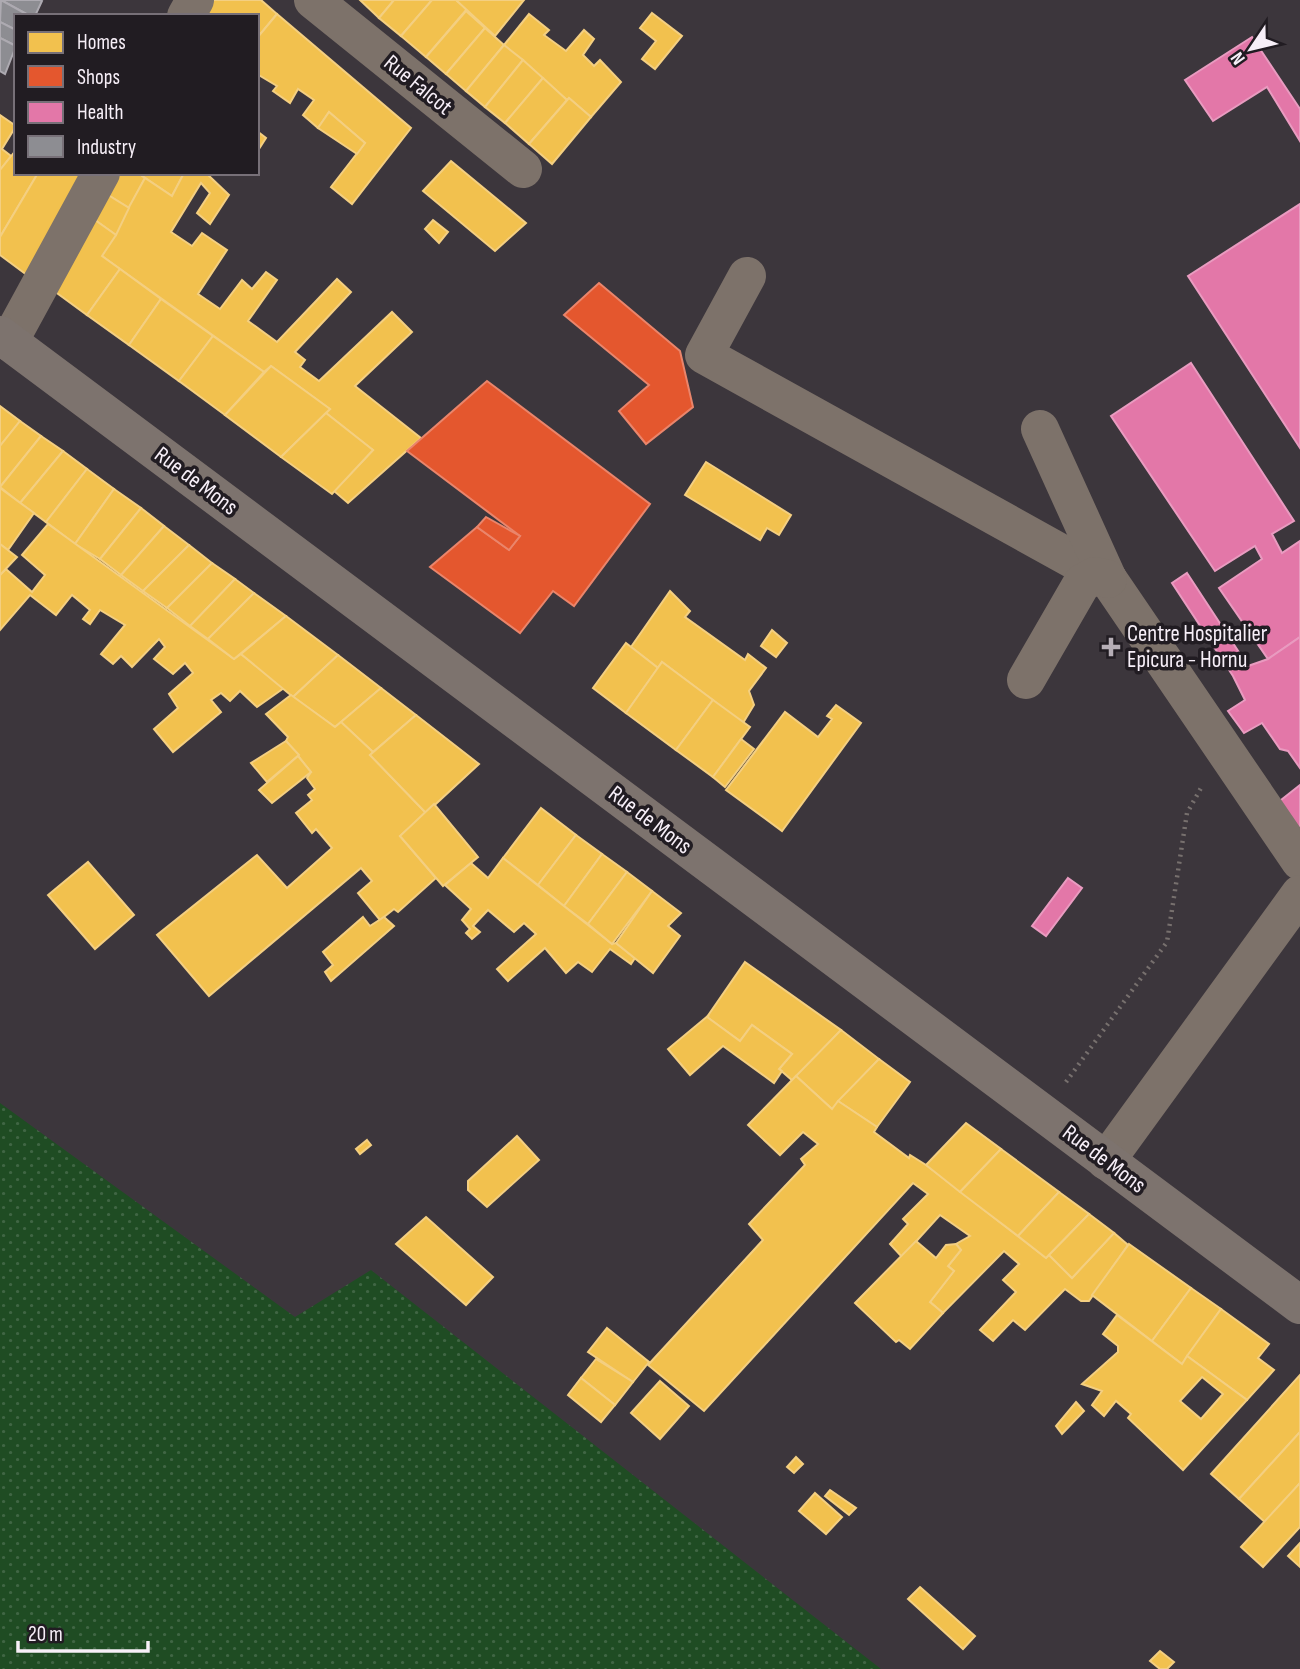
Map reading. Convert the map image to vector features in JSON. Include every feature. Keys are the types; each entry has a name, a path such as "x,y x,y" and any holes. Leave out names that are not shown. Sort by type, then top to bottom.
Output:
{"main road":[{"name":"Rue de Mons","path":"5,339 1300,1306"}],"street":[{"name":"Rue Falcot","path":"313,0 523,169"},
{"path":"5,339 100,175"},
{"path":"747,276 704,355 1108,579"},
{"path":"1040,429 1108,579 1300,861"},
{"path":"1026,680 1082,583 1096,576 1108,579"},
{"path":"1106,1161 1300,894"}],"path":[{"path":"1043,1114 1167,942 1187,813 1223,747"}],"green space":[{"path":"0,1103 295,1317 371,1270 881,1669 0,1669"}],"building: Homes":[{"path":"205,0 261,0 277,14 259,36 259,14 204,14"},
{"path":"360,0 394,0 379,18"},
{"path":"394,0 432,0 401,36 379,18"},
{"path":"432,0 456,0 467,9 426,57 401,36"},
{"path":"456,0 524,0 495,36"},
{"path":"466,11 485,28 446,74 426,57"},
{"path":"652,13 682,36 655,69 642,59 656,41 640,28"},
{"path":"277,14 411,128 352,204 331,187 365,143 329,112 318,128 303,115 314,100 298,89 290,103 273,91 277,86 259,75 259,36"},
{"path":"529,14 549,30 544,35 566,51 584,30 594,39 583,55 594,66 600,60 621,82 591,117 569,98 567,100 504,45"},
{"path":"485,28 504,45 466,91 446,74"},
{"path":"504,45 523,60 485,107 466,91"},
{"path":"523,60 543,78 505,123 485,107"},
{"path":"543,78 567,100 529,144 505,123"},
{"path":"569,98 591,117 552,164 529,144"},
{"path":"329,112 365,143 357,154 318,128"},
{"path":"0,115 14,125 14,129 2,149 11,156 0,170"},
{"path":"259,133 266,138 259,149"},
{"path":"14,152 14,175 37,175 0,237 0,170"},
{"path":"451,161 526,223 495,251 423,191"},
{"path":"37,175 86,175 31,278 0,255 0,237"},
{"path":"108,175 141,175 145,178 129,208 100,190"},
{"path":"141,175 183,175 172,196"},
{"path":"183,175 208,175 229,195 210,224 197,213 210,193 201,183 171,232 192,246 202,233 227,250 198,294 220,309 242,280 252,289 266,272 277,280 248,321 277,342 337,279 351,292 295,352 305,360 300,367 319,381 392,312 412,332 355,386 421,438 348,503 334,491 373,450 326,413 330,409 271,366 264,372 102,256 145,178 172,196"},
{"path":"100,190 129,208 116,235 88,215"},
{"path":"88,215 116,235 102,256 120,269 87,315 50,288"},
{"path":"433,220 448,232 439,243 425,229"},
{"path":"120,269 161,299 129,345 87,315"},
{"path":"161,299 213,336 179,381 129,345"},
{"path":"213,336 264,372 225,415 179,381"},
{"path":"271,366 330,409 281,457 225,415"},
{"path":"0,406 20,421 0,446"},
{"path":"326,413 373,450 332,494 281,457"},
{"path":"20,421 41,436 0,487 0,446"},
{"path":"41,436 63,451 20,503 0,487"},
{"path":"63,451 87,469 46,522 20,503"},
{"path":"706,462 791,515 779,535 767,528 760,540 685,495"},
{"path":"87,469 114,489 75,544 46,522"},
{"path":"0,488 34,513 8,550 0,544"},
{"path":"114,489 141,508 100,559 75,544"},
{"path":"141,508 164,526 121,575 100,559"},
{"path":"48,524 234,659 241,654 284,688 257,707 240,691 230,701 221,693 211,700 221,712 173,752 154,729 178,708 169,694 193,673 185,663 173,674 154,659 165,647 159,639 132,667 121,656 113,664 101,654 125,625 100,610 90,624 83,619 90,610 72,595 56,615 30,595 0,630 0,575 6,569 32,592 45,575 22,555"},
{"path":"164,526 189,545 143,591 121,575"},
{"path":"0,544 17,557 0,575"},
{"path":"189,545 212,563 167,608 143,591"},
{"path":"212,563 235,579 190,626 167,608"},
{"path":"235,579 254,593 208,639 190,626"},
{"path":"670,591 690,611 685,617 745,660 748,654 766,668 749,691 754,705 743,723 662,662 658,668 631,647"},
{"path":"254,593 286,616 234,659 208,639"},
{"path":"286,616 338,655 293,697 241,654"},
{"path":"772,630 787,643 776,657 761,646"},
{"path":"626,643 658,668 626,713 593,688"},
{"path":"338,655 381,688 335,727 293,697"},
{"path":"662,662 713,700 676,750 626,713"},
{"path":"381,688 416,715 373,752 341,722"},
{"path":"291,695 335,727 341,722 373,752 370,755 426,813 400,836 436,878 398,912 394,909 380,920 358,893 372,881 361,868 209,996 157,935 257,855 287,888 332,848 316,829 312,833 296,813 312,800 308,795 315,789 307,778 311,772 286,741 288,737 266,714"},
{"path":"713,700 750,727 713,777 676,750"},
{"path":"836,705 861,723 782,831 726,790 785,712 818,737 832,719 827,716"},
{"path":"416,715 479,764 426,813 370,755"},
{"path":"741,739 754,749 725,787 713,777"},
{"path":"286,741 299,755 267,782 251,763"},
{"path":"298,756 311,772 272,803 259,790"},
{"path":"434,804 478,857 443,886 400,836"},
{"path":"541,808 576,835 538,885 503,858"},
{"path":"576,835 602,854 564,906 538,885"},
{"path":"602,854 627,872 588,924 564,906"},
{"path":"503,858 612,944 616,943 635,958 631,964 610,949 592,972 578,962 566,973 545,948 508,981 497,969 536,934 524,923 514,932 488,910 473,926 480,932 472,939 466,933 470,929 462,920 471,909 445,885 471,863 488,878"},
{"path":"88,862 134,915 95,949 48,895"},
{"path":"627,872 652,891 612,944 588,924"},
{"path":"652,891 681,913 668,926 680,936 653,973 616,943"},
{"path":"363,917 370,926 384,917 394,926 331,981 325,972 333,965 323,952"},
{"path":"745,962 841,1030 793,1081 779,1069 792,1054 752,1025 740,1041 707,1017"},
{"path":"709,1015 707,1017 740,1041 752,1025 792,1054 779,1069 782,1071 774,1083 723,1046 690,1075 668,1049"},
{"path":"841,1030 879,1059 832,1109 796,1076"},
{"path":"879,1059 910,1082 877,1127 838,1101"},
{"path":"796,1076 832,1109 838,1101 877,1127 874,1132 909,1158 910,1155 926,1165 1046,1258 1049,1255 1072,1278 1114,1233 1128,1245 1089,1301 1081,1301 1065,1289 1025,1330 1013,1320 993,1341 980,1330 1016,1292 1003,1280 1019,1264 1004,1251 943,1313 930,1302 954,1271 948,1266 961,1250 956,1244 970,1236 940,1215 902,1257 890,1244 908,1224 903,1219 928,1194 913,1183 704,1411 648,1365 763,1240 749,1224 805,1165 801,1159 818,1144 803,1132 780,1155 748,1125"},
{"path":"966,1123 1001,1149 960,1192 926,1165"},
{"path":"517,1136 539,1160 487,1207 468,1190 468,1181"},
{"path":"367,1140 371,1145 360,1154 356,1149"},
{"path":"1001,1149 1059,1192 1018,1236 960,1192"},
{"path":"1059,1192 1089,1214 1046,1258 1018,1236"},
{"path":"1089,1214 1114,1233 1072,1278 1049,1255"},
{"path":"426,1217 493,1277 466,1305 396,1244"},
{"path":"916,1241 936,1258 946,1245 956,1244 961,1250 948,1266 954,1271 930,1302 943,1313 910,1349 899,1340 896,1342 855,1303"},
{"path":"1129,1244 1191,1288 1152,1341 1092,1295"},
{"path":"1191,1288 1221,1309 1182,1364 1152,1341"},
{"path":"1221,1309 1269,1344 1258,1358 1274,1370 1247,1400 1187,1356"},
{"path":"1117,1315 1182,1364 1187,1356 1247,1400 1183,1470 1128,1418 1131,1414 1116,1401 1104,1416 1092,1405 1102,1391 1082,1384 1118,1352 1118,1346 1103,1334","holes":["1202,1377 1223,1394 1201,1419 1180,1401"]},
{"path":"607,1328 649,1362 633,1382 588,1352"},
{"path":"596,1359 633,1382 615,1405 581,1378"},
{"path":"1300,1375 1300,1432 1239,1499 1211,1474"},
{"path":"581,1378 615,1405 601,1422 568,1395"},
{"path":"660,1381 689,1406 660,1439 631,1413"},
{"path":"1076,1402 1084,1411 1062,1434 1056,1426"},
{"path":"1300,1432 1300,1483 1266,1523 1239,1499"},
{"path":"796,1457 803,1464 794,1473 787,1467"},
{"path":"1300,1483 1300,1527 1263,1567 1241,1547"},
{"path":"830,1490 856,1508 849,1515 825,1496"},
{"path":"815,1493 842,1517 826,1534 799,1511"},
{"path":"1300,1543 1300,1567 1288,1556"},
{"path":"920,1587 975,1636 963,1649 908,1599"},
{"path":"1160,1651 1174,1662 1167,1669 1160,1669 1150,1661"}],"building: Shops":[{"path":"599,283 680,351 693,407 646,444 619,411 649,385 564,315"},
{"path":"487,381 650,504 574,606 553,591 520,633 430,567 477,527 509,550 520,536 407,451"},
{"path":"486,517 520,536 509,550 477,527"}],"building: Health":[{"path":"1252,37 1300,109 1300,141 1267,87 1213,121 1185,80"},
{"path":"1300,204 1300,448 1188,276"},
{"path":"1191,363 1294,521 1272,534 1282,553 1300,541 1300,637 1268,659 1219,588 1262,559 1255,546 1215,571 1111,416"},
{"path":"1187,573 1248,666 1268,659 1300,637 1300,768 1288,751 1280,749 1262,723 1244,733 1228,711 1245,700 1233,676 1172,583"},
{"path":"1300,785 1300,840 1276,804"},
{"path":"1068,878 1082,888 1046,936 1032,926"}],"building: Industry":[{"path":"1,0 42,1 36,14 26,14"},
{"path":"1,0 26,14 14,14 14,29 0,22"},
{"path":"0,22 14,29 14,45 0,38"},
{"path":"0,38 14,45 14,51 5,74 0,71"}],"place":[{"name":"Centre Hospitalier Epicura - Hornu","path":"1111,647"}]}
